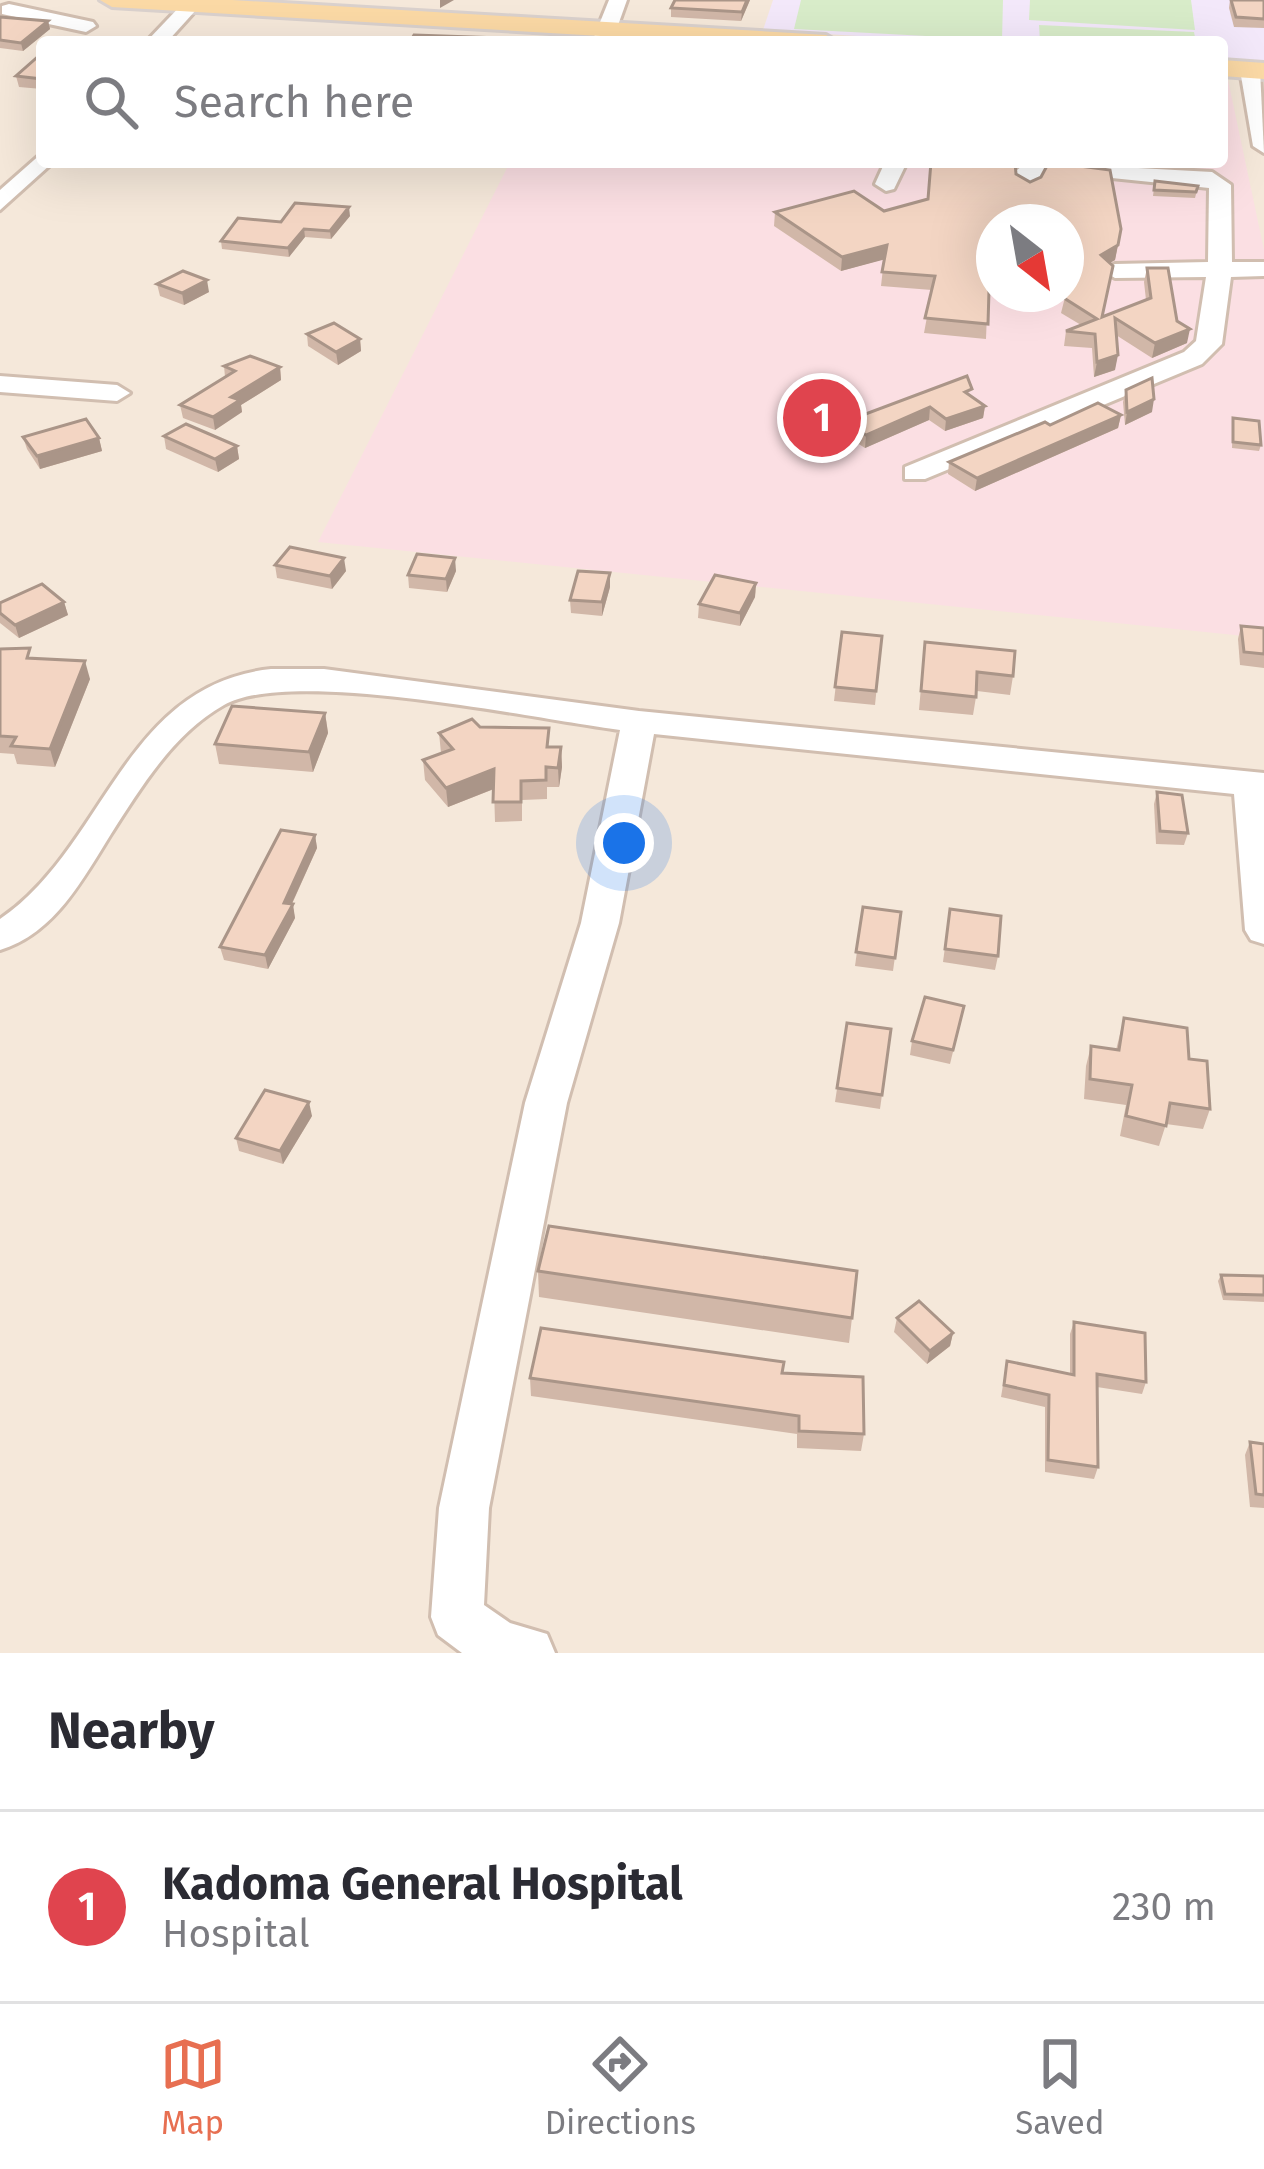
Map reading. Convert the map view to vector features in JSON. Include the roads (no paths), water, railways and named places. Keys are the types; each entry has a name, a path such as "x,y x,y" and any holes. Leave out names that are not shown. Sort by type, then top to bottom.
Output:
{"main road":[{"path":"112,0 194,2 635,36"}],"street":[{"path":"603,35 618,0"},
{"path":"162,36 194,2"},
{"path":"9,10 86,26"},
{"path":"1257,70 1264,146"},
{"path":"0,203 36,166"},
{"path":"1027,184 1032,168"},
{"path":"916,472 1193,358 1209,344 1220,267 1220,185 1116,168"},
{"path":"1115,272 1264,269"},
{"path":"0,383 117,393"},
{"path":"0,936 28,922 48,901 131,774 162,741 238,686 324,679 639,722 1257,784 1264,930"},
{"path":"528,1653 499,1648 457,1617 458,1563 546,1103 600,923 639,722"}],"place":[{"name":"Kadoma General Hospital","path":"822,418"}]}
